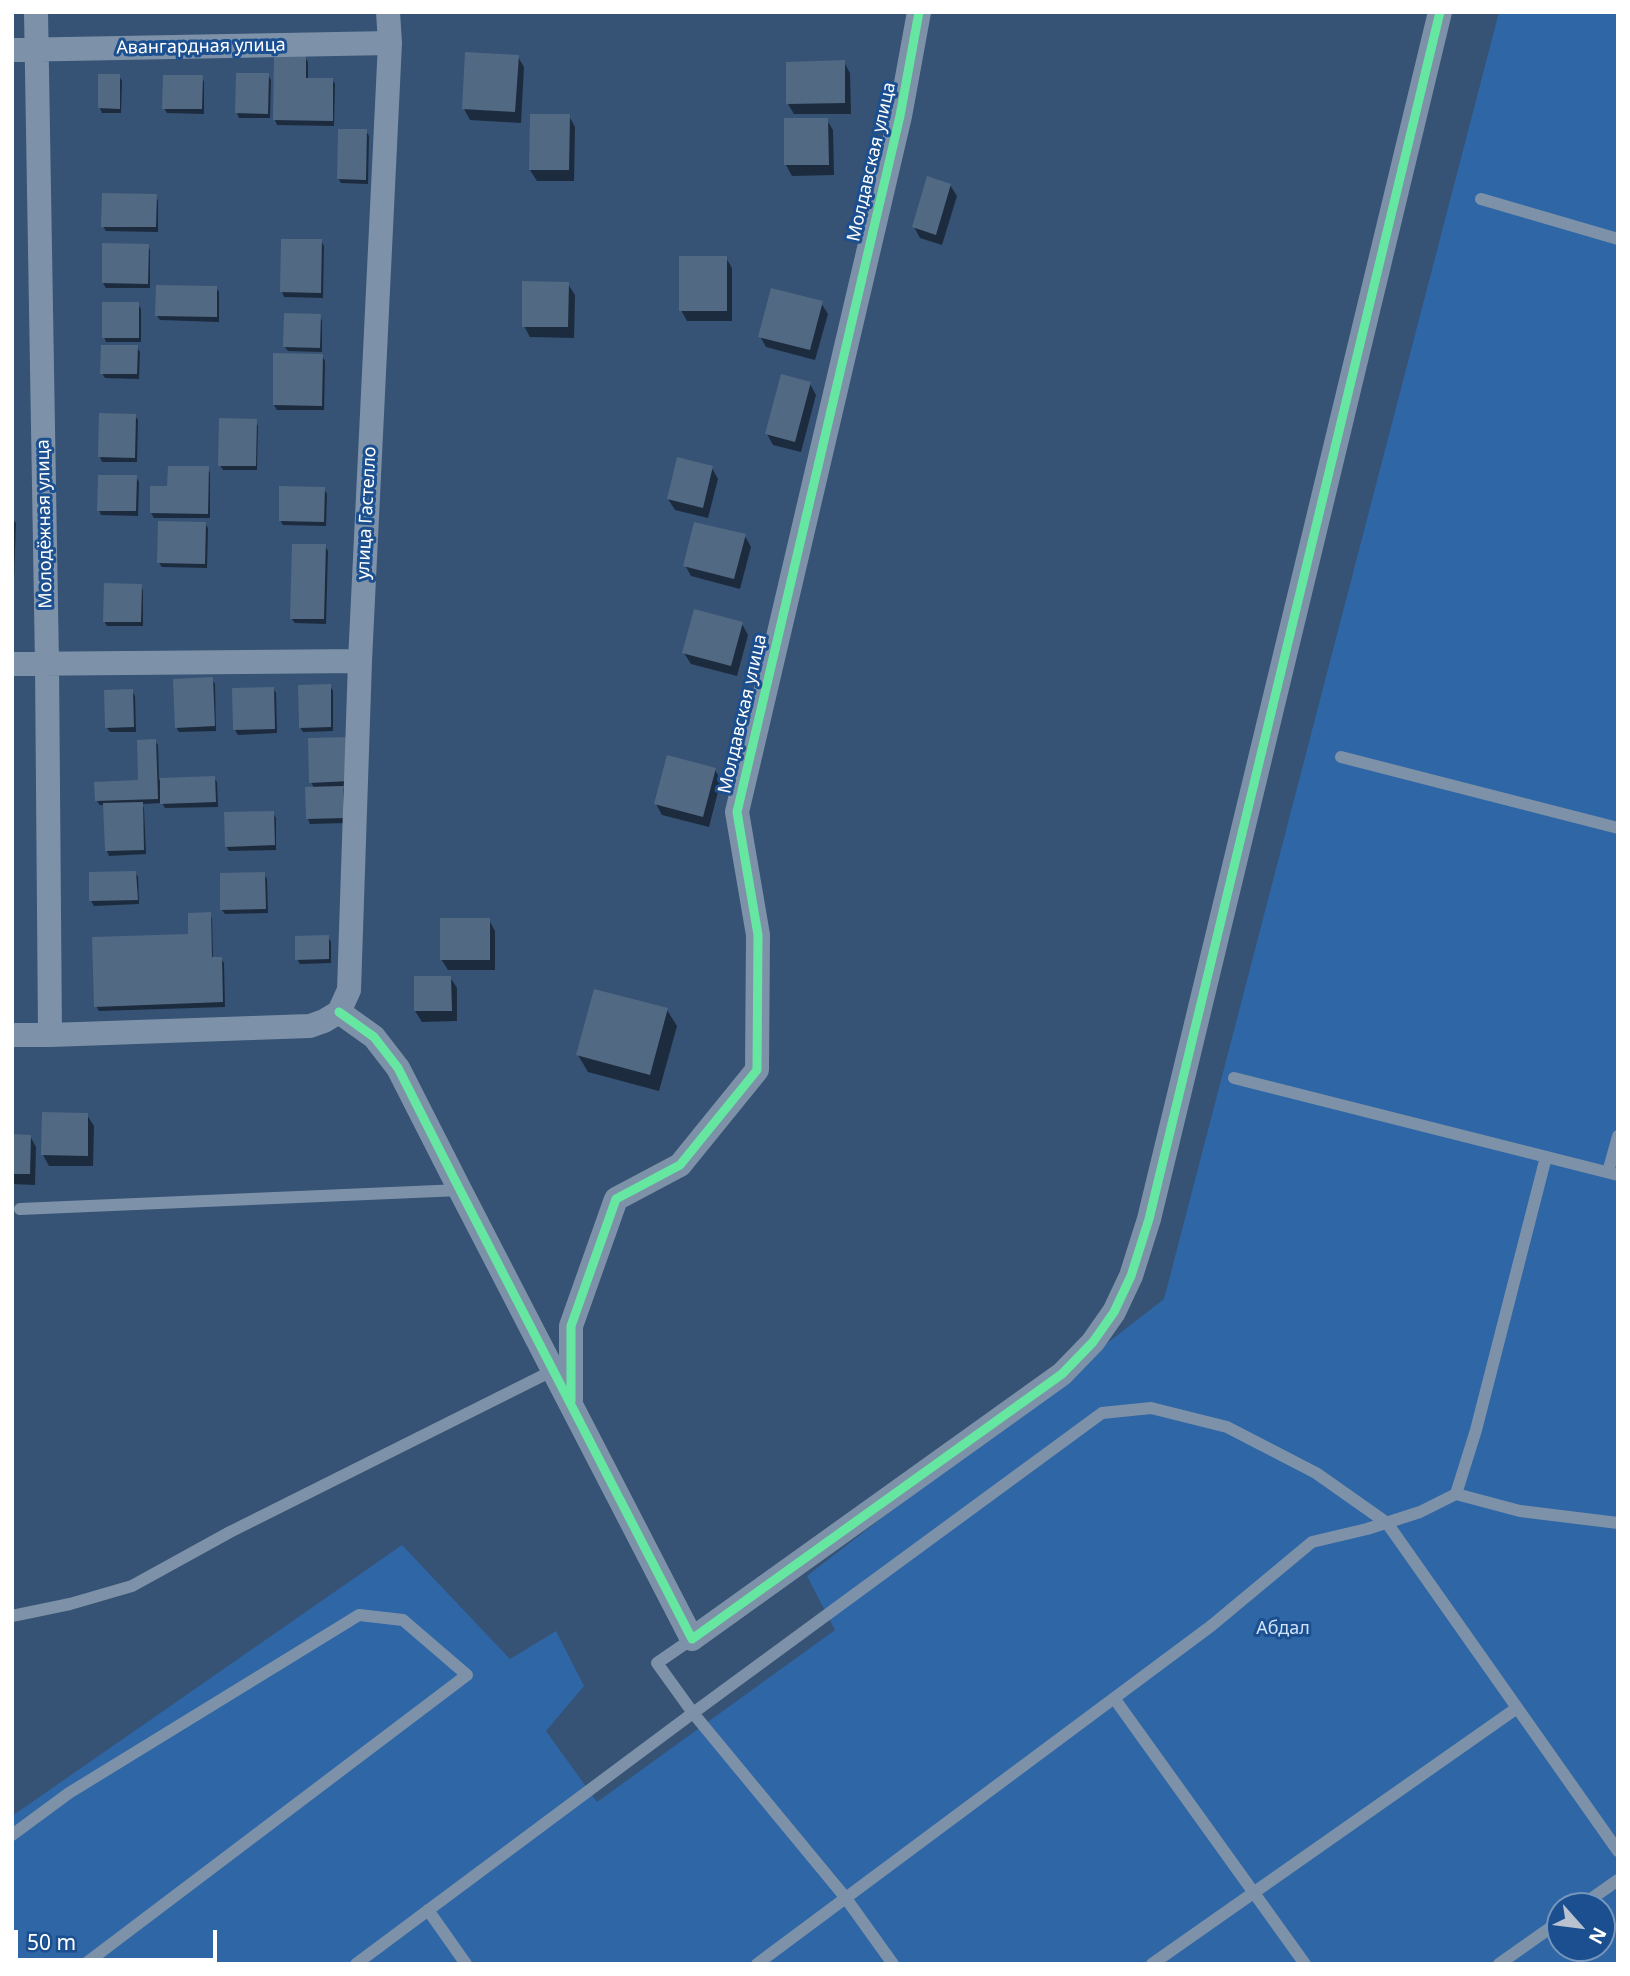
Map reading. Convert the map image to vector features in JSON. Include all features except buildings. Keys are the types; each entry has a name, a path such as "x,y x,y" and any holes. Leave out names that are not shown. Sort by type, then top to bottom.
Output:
{"street":[{"name":"Молодёжная улица","path":"36,12 24,50 47,664 50,1035"},
{"name":"улица Гастелло","path":"340,1012 349,989 360,661 390,43 388,12"},
{"name":"Молдавская улица","path":"571,1406 571,1326 616,1199 680,1165 757,1070 758,935 737,812 900,116 919,12"},
{"path":"12,1035 310,1026 340,1012 374,1037 398,1068 692,1639 1062,1374 1093,1342 1114,1312 1131,1276 1155,1192 1440,12"},
{"name":"Авангардная улица","path":"24,50 390,43"},
{"path":"12,664 360,661"}],"lane":[{"path":"1481,198 1618,239"},
{"path":"1341,757 1618,828"},
{"path":"1234,1078 1613,1174 1618,1136"},
{"path":"1456,1494 1476,1430 1546,1157"},
{"path":"20,1209 460,1190"},
{"path":"12,1616 70,1604 132,1586 230,1532 554,1370"},
{"path":"356,1964 1102,1413 1151,1408 1227,1427 1316,1473 1387,1523 1618,1851"},
{"path":"757,1964 1211,1626 1312,1542 1420,1512 1456,1494 1520,1511 1618,1523"},
{"path":"12,1836 69,1793 359,1615 403,1620 467,1675 85,1964"},
{"path":"692,1639 657,1663 693,1713 845,1897 893,1964"},
{"path":"1114,1698 1306,1964"},
{"path":"1153,1964 1517,1708"},
{"path":"1601,1892 1618,1880"},
{"path":"428,1910 466,1964"},
{"path":"1499,1964 1546,1931"}],"green space":[{"name":"Абдал","path":"1499,12 1618,12 1618,1964 12,1964 12,1816 402,1545 510,1659 556,1631 584,1686 546,1731 597,1802 835,1630 807,1576 1164,1299"}],"cycle path":[{"path":"571,1401 571,1326 616,1199 680,1165 757,1070 758,935 737,812 900,116 919,12"},
{"path":"339,1012 374,1037 398,1068 692,1639 1062,1374 1093,1342 1114,1312 1131,1276 1149,1219 1440,12"}]}
